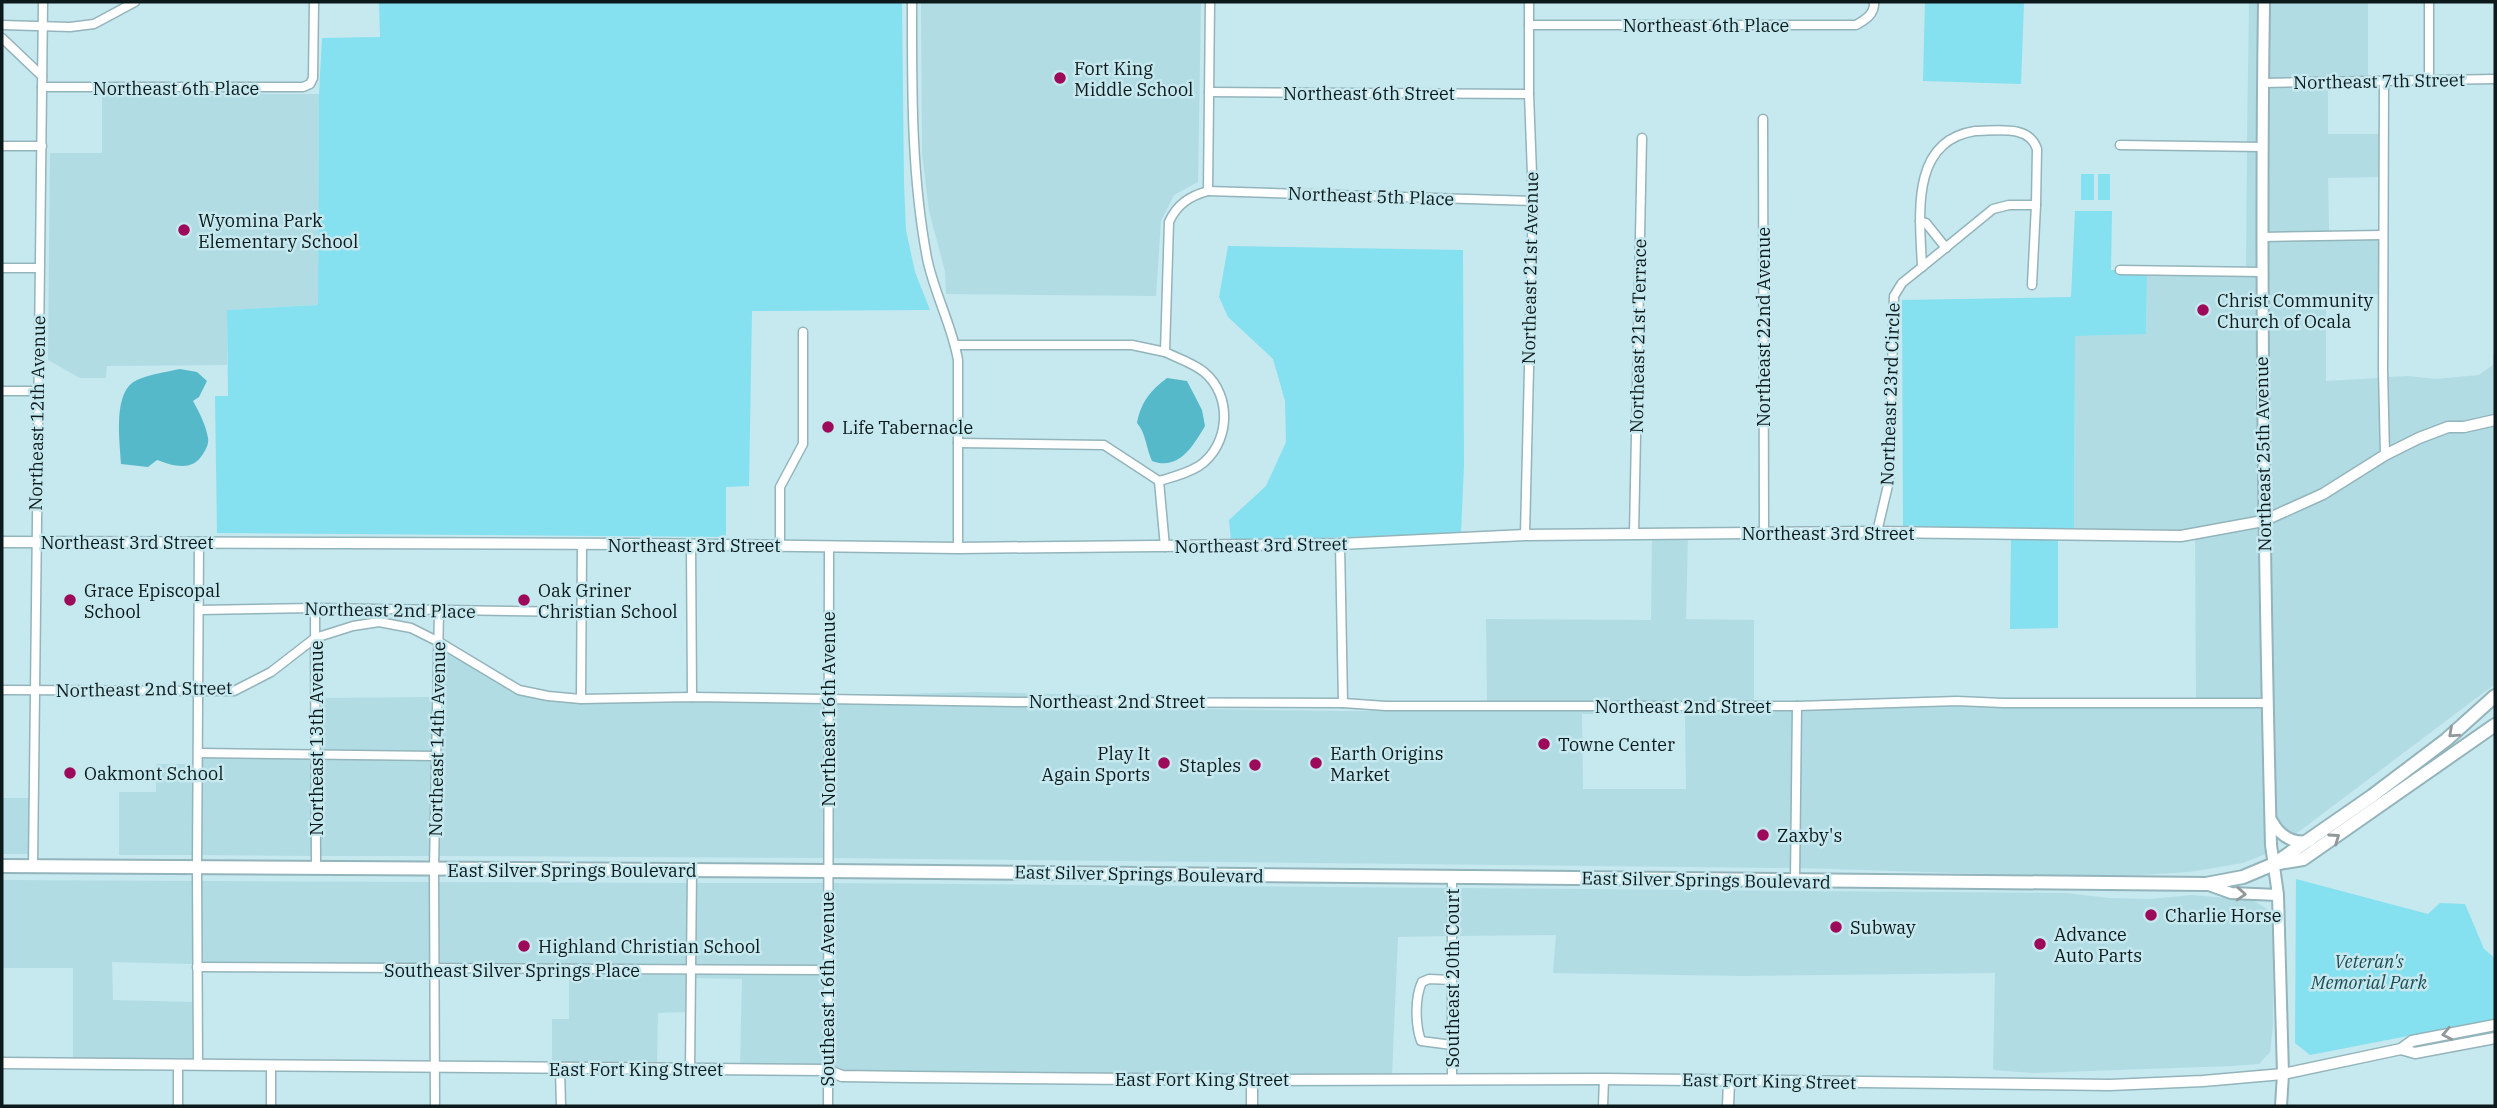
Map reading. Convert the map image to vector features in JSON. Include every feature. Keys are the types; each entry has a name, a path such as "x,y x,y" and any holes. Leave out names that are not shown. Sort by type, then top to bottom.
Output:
{"main road":[{"name":"Northeast 25th Avenue","path":"2264,2 2261,272 2263,521 2271,818 2278,895 2283,1074 2279,1106"},
{"name":"East Silver Springs Boulevard","path":"2,866 2206,884 2243,877 2274,864 2446,740 2495,696"},
{"name":"East Silver Springs Boulevard","path":"2274,864 2302,859 2495,726"},
{"path":"2271,818 2281,835 2292,840 2309,841"},
{"path":"2206,884 2231,893 2278,895"}],"street":[{"name":"Northeast 12th Avenue","path":"33,866 43,2"},
{"path":"2,25 94,24 135,2"},
{"name":"Northeast 6th Place","path":"42,87 294,88 310,84 313,78 314,2"},
{"path":"912,2 912,122 916,188 927,260 956,345 958,548"},
{"path":"1165,352 1169,222 1174,211 1185,200 1208,191 1210,2"},
{"name":"Northeast 21st Avenue","path":"1525,535 1533,201 1529,2"},
{"path":"2429,2 2429,81"},
{"name":"Northeast 6th Place","path":"1529,25 1856,25 1867,19 1875,4"},
{"path":"2,38 42,76"},
{"name":"Northeast 7th Street","path":"2263,83 2495,79"},
{"path":"2384,82 2385,454"},
{"name":"Northeast 6th Street","path":"1209,92 1529,94"},
{"name":"Northeast 22nd Avenue","path":"1763,119 1764,534"},
{"path":"1922,267 1921,199 1931,158 1948,140 1975,131 2019,131 2031,138 2037,149 2032,285"},
{"name":"Northeast 21st Terrace","path":"1634,534 1643,138"},
{"path":"2120,145 2262,147"},
{"path":"2,146 43,146"},
{"name":"Northeast 5th Place","path":"1208,191 1533,201"},
{"name":"Northeast 23rd Circle","path":"1877,532 1889,481 1894,296 1902,283 1998,207 2036,205"},
{"path":"1920,221 1926,223 1946,248"},
{"path":"2262,237 2383,235"},
{"path":"2,268 39,268"},
{"path":"2120,270 2261,272"},
{"path":"780,546 780,488 803,444 803,332"},
{"path":"956,345 1132,345 1165,352 1204,372 1218,389 1225,406 1220,440 1213,452 1202,464 1183,475 1159,481 1104,445 958,443"},
{"path":"2,391 37,391"},
{"name":"Northeast 3rd Street","path":"2,542 958,548 1340,544 1525,535 1877,532 2181,536 2263,521 2323,494 2385,454 2448,427 2464,427 2495,420"},
{"path":"1159,481 1165,547"},
{"path":"198,1065 199,542"},
{"path":"1340,544 1343,703"},
{"path":"581,699 582,545"},
{"path":"691,545 692,696"},
{"name":"Northeast 16th Avenue","path":"827,871 829,547"},
{"name":"Northeast 2nd Place","path":"199,610 315,608 582,612"},
{"name":"Northeast 13th Avenue","path":"315,608 316,869"},
{"path":"375,609 375,622"},
{"name":"Northeast 14th Avenue","path":"435,1106 434,869 439,610"},
{"name":"Northeast 2nd Street","path":"2,690 234,691 271,672 315,638 375,622 411,628 519,690 581,699 692,696 1343,703 1386,706 1797,706 1957,701 2267,703"},
{"path":"1795,881 1797,706"},
{"path":"199,753 436,756"},
{"path":"690,1070 692,870"},
{"name":"Southeast 16th Avenue","path":"827,871 828,1106"},
{"name":"Southeast 20th Court","path":"1452,877 1452,1079"},
{"name":"Southeast Silver Springs Place","path":"197,967 827,970"},
{"path":"1452,980 1429,979 1422,982 1418,991 1418,1028 1421,1041 1452,1045"},
{"name":"East Fort King Street","path":"2,1063 827,1070 842,1076 1252,1080 1604,1079 2110,1085 2283,1074 2400,1049 2412,1041 2495,1025"},
{"name":"East Fort King Street","path":"2400,1049 2415,1053 2495,1038"},
{"path":"178,1065 178,1106"},
{"path":"271,1065 271,1106"},
{"path":"560,1069 561,1106"},
{"path":"1603,1106 1604,1079"},
{"path":"1252,1080 1252,1106"},
{"path":"1728,1106 1729,1081"}],"shaded area":[{"name":"Fort King Middle School","path":"921,2 1201,2 1198,182 1174,195 1161,221 1156,296 946,294 945,271 929,211 922,153"},
{"path":"2249,2 2260,2 2259,142 2247,142"},
{"path":"2268,2 2368,2 2368,77 2267,79"},
{"path":"2267,87 2328,87 2328,134 2380,134 2379,177 2328,178 2329,231 2265,233"},
{"name":"Wyomina Park Elementary School","path":"102,94 319,94 318,305 227,310 227,365 107,366 106,378 80,378 48,360 50,153 102,153"},
{"path":"2247,151 2258,151 2257,267 2246,267"},
{"path":"2379,239 2379,294 2326,296 2326,381 2379,378 2381,452 2321,490 2267,514 2265,241"},
{"path":"2147,275 2257,276 2259,517 2181,531 2074,530 2075,335 2146,334"},
{"path":"2493,354 2495,416 2388,448 2387,377 2436,379 2479,375 2493,365"},
{"path":"180,369 197,372 207,381 199,397 193,401 208,438 203,454 194,463 182,466 157,460 148,467 121,464 119,418 129,386 147,376"},
{"path":"1167,378 1187,381 1202,410 1205,426 1184,455 1170,463 1162,463 1152,461 1137,423 1147,398"},
{"path":"2495,425 2495,684 2293,836 2283,831 2274,817 2267,524 2421,442 2448,432"},
{"path":"2259,526 2263,699 2196,699 2195,538"},
{"path":"1652,538 1688,538 1686,619 1754,620 1754,702 1487,702 1486,619 1651,620"},
{"path":"443,649 517,694 548,701 825,703 823,858 438,856"},
{"path":"978,692 1308,701 859,695"},
{"path":"434,697 432,752 320,749 320,698"},
{"path":"832,703 1340,711 1793,711 1791,868 831,858","holes":["1582,714 1685,714 1686,789 1583,789"]},
{"path":"1957,705 2264,708 2268,853 2243,863 2189,872 2140,875 2021,875 1799,868 1801,711"},
{"path":"203,758 312,758 312,856 201,855"},
{"path":"320,758 432,760 431,856 320,856"},
{"path":"156,764 195,764 193,855 119,855 119,792 156,792"},
{"path":"2,798 30,798 29,854 2,854"},
{"path":"2,880 193,881 194,964 112,962 113,1000 193,1002 192,1061 73,1059 73,968 2,968"},
{"path":"201,881 430,882 431,965 201,962"},
{"path":"438,882 688,883 686,966 438,965"},
{"path":"696,883 823,883 823,966 694,966"},
{"path":"831,883 1448,888 1448,936 1398,937 1392,1075 843,1071 831,1067"},
{"path":"1456,888 2066,893 2109,898 2151,899 2191,895 2253,900 2270,911 2274,941 2270,1052 2259,1064 2232,1066 2033,1073 1993,1070 1995,973 1743,976 1553,973 1556,935 1456,936"},
{"path":"553,974 686,975 686,1012 658,1013 657,1065 552,1064 552,1019 569,1019 569,975"},
{"path":"694,975 823,975 823,1065 740,1065 742,979 694,978"}],"green space":[{"path":"379,2 902,2 906,230 915,272 930,310 752,311 749,486 726,487 726,537 217,533 215,396 228,396 227,310 318,305 319,94 322,38 380,37"},
{"path":"1925,2 2024,2 2021,84 1923,81"},
{"path":"2081,174 2094,174 2094,200 2081,200"},
{"path":"2098,174 2110,174 2110,200 2098,200"},
{"path":"2075,211 2112,211 2111,270 2116,270 2116,275 2147,275 2146,334 2075,336 2074,530 1903,528 1902,300 2071,297"},
{"path":"1228,246 1463,250 1464,465 1461,533 1231,541 1229,520 1266,486 1286,442 1285,401 1273,359 1228,317 1219,297"},
{"path":"2011,538 2058,539 2058,628 2010,629"},
{"name":"Veteran's Memorial Park","path":"2296,879 2428,914 2440,903 2465,904 2484,949 2495,958 2495,1019 2310,1055 2295,1043"}],"place":[{"name":"Fort King Middle School","path":"1060,78"},
{"name":"Wyomina Park Elementary School","path":"184,230"},
{"name":"Christ Community Church of Ocala","path":"2203,310"},
{"name":"Life Tabernacle","path":"828,427"},
{"name":"Grace Episcopal School","path":"70,600"},
{"name":"Oak Griner Christian School","path":"524,600"},
{"name":"Towne Center","path":"1544,744"},
{"name":"Play It Again Sports","path":"1164,763"},
{"name":"Earth Origins Market","path":"1316,763"},
{"name":"Staples","path":"1255,765"},
{"name":"Oakmont School","path":"70,773"},
{"name":"Zaxby's","path":"1763,835"},
{"name":"Charlie Horse","path":"2151,915"},
{"name":"Subway","path":"1836,927"},
{"name":"Advance Auto Parts","path":"2040,944"},
{"name":"Highland Christian School","path":"524,946"}]}
